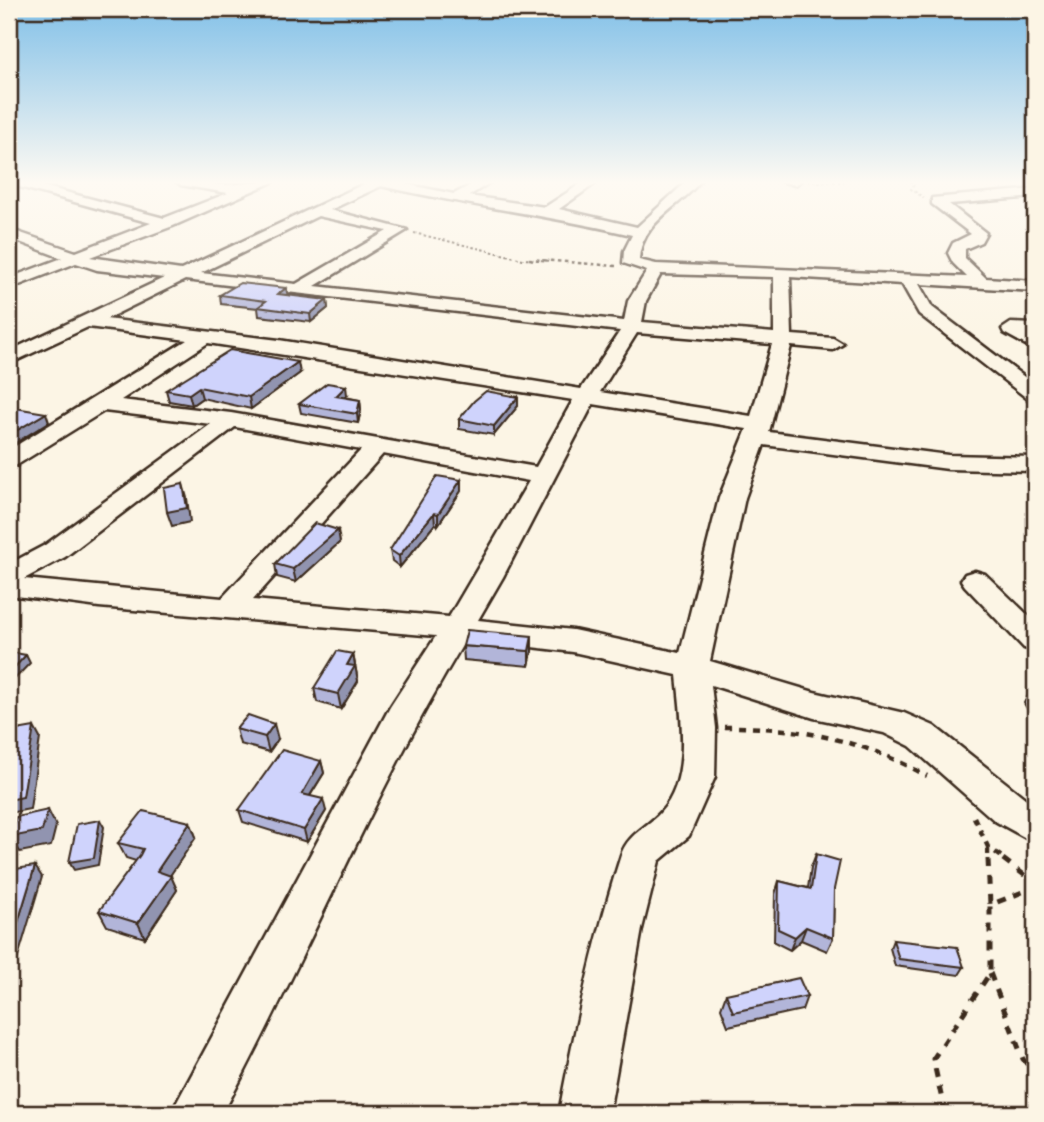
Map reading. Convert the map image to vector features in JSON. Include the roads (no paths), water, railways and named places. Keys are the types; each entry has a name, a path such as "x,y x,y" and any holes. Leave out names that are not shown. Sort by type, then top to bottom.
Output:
{"street":[{"path":"10,233 97,265 558,320 833,344"},
{"path":"9,284 141,233"},
{"path":"9,358 82,321 273,233"},
{"path":"299,289 394,233"},
{"path":"638,233 630,260 648,268 727,262 782,272 1035,286"},
{"path":"979,233 976,239 958,246 956,253 958,260 980,281"},
{"path":"196,1113 256,1005 402,716 458,628 587,395 607,370 632,326 648,268"},
{"path":"584,1113 620,929 642,851 675,824 697,777 699,728 692,667 732,498 757,430 783,340 782,272"},
{"path":"908,279 925,310 1035,395"},
{"path":"82,321 587,395 757,430 948,461 1035,464"},
{"path":"1035,329 1011,329 1035,344"},
{"path":"9,460 204,337"},
{"path":"100,404 231,420 543,476"},
{"path":"9,575 55,551 231,420"},
{"path":"230,606 377,447"},
{"path":"975,580 1035,640"},
{"path":"9,586 99,597 230,606 573,641 692,667 814,705 892,722 922,736 1009,810 1035,826"}]}
